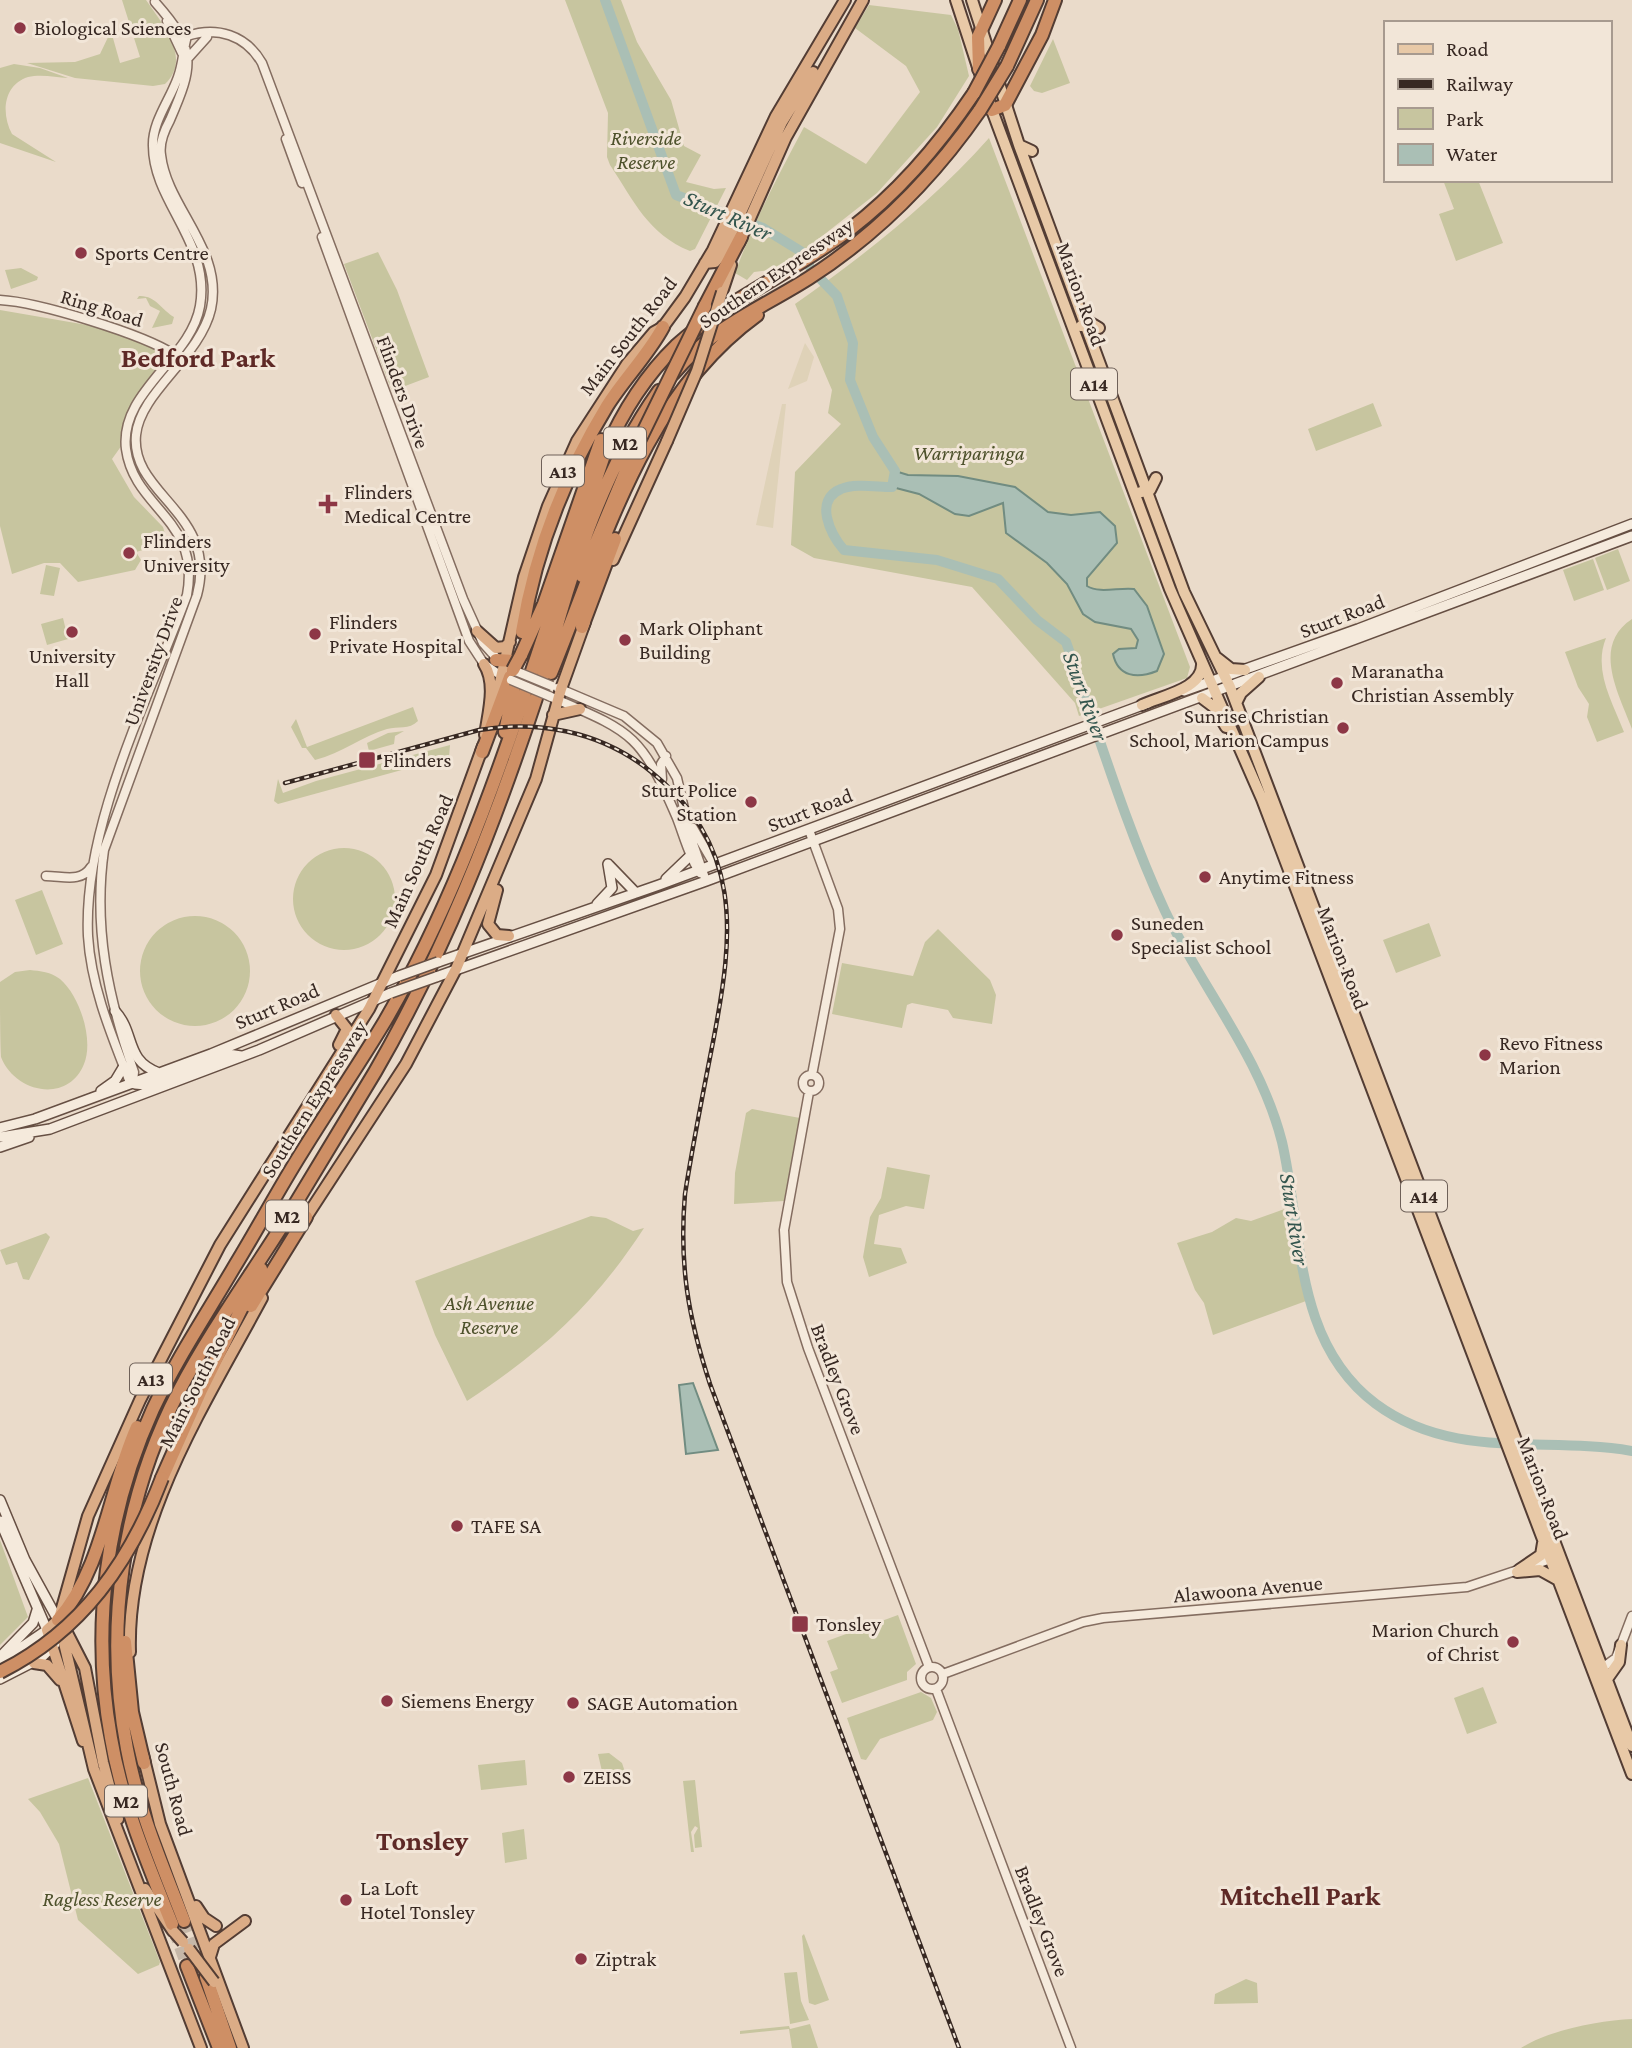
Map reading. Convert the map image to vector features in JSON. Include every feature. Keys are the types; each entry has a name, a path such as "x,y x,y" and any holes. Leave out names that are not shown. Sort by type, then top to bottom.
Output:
{"highway":[{"name":"Main South Road","path":"59,1621 88,1516 140,1400 220,1245 276,1153 328,1077 374,999 441,864 482,752 490,693 524,678 582,627 697,371 722,292 733,231 748,197 770,128 779,119 845,0"},
{"name":"Main South Road","path":"148,1530 202,1412 306,1217 406,1064 456,970 536,779 554,715 524,678 510,640 524,577 539,528 577,441 627,364 654,332 663,327 705,262 733,231 748,197 863,0"},
{"path":"979,69 977,42 992,0 984,0"},
{"name":"Southern Expressway","path":"1020,0 974,93 934,148 901,184 875,209 816,254 723,312 677,345 636,394 605,452 524,678 494,784 418,959 386,1019 182,1355 152,1412 125,1482 110,1546 102,1630 104,1694 117,1767 149,1864 178,1922 142,1809 126,1743 117,1651 122,1572 142,1482 171,1408 196,1360 374,1074 439,953 481,858 524,733 524,678 557,624 620,452 642,415 678,368 714,335 763,302 825,267 882,224 924,184 986,110 1037,0"},
{"path":"986,110 1005,105 1042,35 1055,0"},
{"path":"748,197 779,119 789,110 835,46"},
{"path":"779,119 786,136"},
{"path":"524,678 705,306 733,231"},
{"path":"482,752 618,510 657,425 709,355 805,280"},
{"path":"582,627 630,500 664,424 698,372 752,319"},
{"path":"524,678 527,634 541,554 576,463 607,405 663,327"},
{"path":"527,634 600,442 635,383 652,364 677,345"},
{"path":"472,633 496,648 505,647 510,640"},
{"path":"554,715 580,709"},
{"path":"502,860 501,879 487,921 494,933 509,936"},
{"path":"328,1077 332,1058 346,1032 345,1023 336,1014"},
{"path":"94,1769 45,1625 59,1621 88,1572 122,1464 152,1395 264,1217"},
{"path":"201,1390 208,1383 274,1266 306,1217"},
{"path":"0,1672 53,1639 100,1594 136,1540 201,1390 284,1221"},
{"name":"South Road","path":"148,1530 134,1586 130,1635 144,1763 160,1824 232,2011 243,2048"},
{"path":"122,1572 126,1668 144,1763"},
{"path":"59,1621 83,1661 115,1807 146,1894 232,2011"},
{"name":"A13","path":"59,1621 94,1769 201,2048"},
{"path":"34,1663 49,1666 67,1691"},
{"path":"187,1896 204,1918 216,1926"},
{"path":"210,1956 217,1941 245,1921"},
{"path":"187,1966 219,2048"},
{"path":"210,1980 230,2048"}],"main road":[{"name":"Marion Road","path":"956,0 979,69 986,110 1011,161 1179,612 1244,756 1295,885 1502,1433 1518,1463 1599,1670 1632,1774"},
{"name":"Marion Road","path":"972,0 1019,145 1184,592 1236,703 1515,1436 1518,1463 1543,1543 1555,1558 1558,1580 1632,1746"},
{"path":"1011,161 1019,145 1032,151"},
{"path":"1055,281 1070,284"},
{"path":"1080,348 1079,328 1085,323 1099,328"},
{"path":"1111,430 1117,430 1120,414"},
{"path":"1132,488 1138,492 1147,492 1156,478"},
{"name":"Sturt Road","path":"0,1128 35,1119 133,1083 383,982 700,870 1104,718 1227,682 1259,677 1360,633 1632,524"},
{"name":"Sturt Road","path":"1227,682 1245,670 1360,633 1632,536"},
{"path":"1214,656 1231,669 1245,670"},
{"path":"1142,705 1195,682 1202,674 1202,661"},
{"path":"1236,703 1241,693 1259,677"},
{"name":"Sturt Road","path":"0,1137 50,1129 243,1056 374,999 706,881 1109,730 1202,698 1214,687"},
{"path":"1202,698 1214,708 1244,756"},
{"path":"659,885 691,855"},
{"path":"1295,885 1297,862"},
{"path":"590,909 611,891 608,864 636,893"},
{"path":"116,1011 135,1056 144,1067 159,1073"},
{"path":"116,1102 133,1083 146,1085 228,1054 243,1056"},
{"path":"91,1098 115,1082 124,1066"},
{"path":"0,1147 50,1129"},
{"path":"0,1500 24,1560 59,1621 54,1646 34,1663 0,1679"},
{"path":"0,1521 45,1625 0,1662"},
{"path":"1517,1572 1541,1556 1543,1543"},
{"path":"1517,1572 1540,1570 1558,1580"},
{"path":"0,1657 33,1623 36,1606"},
{"path":"1599,1670 1619,1662 1621,1645"}],"street":[{"path":"155,1 185,41 187,36 196,33"},
{"path":"172,25 185,55 207,37"},
{"name":"Flinders Drive","path":"172,25 196,33 224,33 238,37 262,63 472,633"},
{"name":"Flinders Drive","path":"185,41 207,37 235,41 248,50 258,64 472,633 524,678"},
{"name":"University Drive","path":"133,1083 134,1072 116,1011 100,937 99,887 104,849 201,580 200,554 192,534 142,467 135,445 137,426 144,410 176,370 206,323 212,299 211,273 166,175 160,153 163,135 188,75 185,41"},
{"name":"University Drive","path":"133,1083 124,1066 102,1004 90,952 89,885 106,808 189,583 189,561 183,541 138,480 126,449 127,430 133,412 184,342 199,310 199,265 156,167 152,146 158,121 185,55"},
{"path":"172,90 178,102"},
{"name":"Ring Road","path":"0,300 35,306 160,345 175,355"},
{"path":"176,370 175,355 187,351 206,323"},
{"path":"158,376 164,355 160,345 184,342"},
{"path":"524,678 629,735 651,760 691,855 706,881"},
{"path":"524,678 635,723 666,756 677,778 700,870"},
{"path":"629,735 635,723"},
{"path":"651,760 666,756"},
{"path":"663,787 661,767 666,756"},
{"path":"685,809 698,839 714,864"},
{"path":"809,830 813,841"},
{"name":"Bradley Grove","path":"813,841 838,909 840,929 812,1075 819,1084 816,1090 809,1092 784,1230 787,1282 808,1348 929,1667"},
{"path":"46,876 78,877 86,874 92,865"},
{"name":"Alawoona Avenue","path":"943,1674 1083,1622 1103,1618 1467,1587 1555,1558"},
{"path":"1599,1670 1621,1645 1632,1616"},
{"path":"929,1667 939,1669 943,1674 943,1681 936,1689 926,1688 922,1683 923,1672 929,1667"},
{"name":"Bradley Grove","path":"936,1689 1071,2048"}],"shaded area":[{"path":"805,343 814,357 807,381 788,389"},
{"path":"782,404 786,404 773,528 756,525"}],"green space":[{"path":"122,0 146,0 167,31 176,63 173,74 165,84 153,86 75,78 27,63 75,62 100,54 111,31 120,63 140,57"},
{"name":"Riverside Reserve","path":"565,0 621,0 637,42 671,100 684,146 701,155 686,182 714,189 726,188 695,249 690,251 675,244 653,226 610,165 607,157 608,113"},
{"path":"869,5 951,15 958,29 969,76 937,127 877,193 793,259 771,270 754,272 747,280 735,273 742,254 804,127 866,164 920,92 906,66 855,28"},
{"path":"1053,39 1070,83 1042,93 1034,91 1030,86"},
{"path":"14,64 40,68 68,78 28,77 13,86 6,101 6,118 12,134 56,162 0,143 0,68"},
{"name":"Warriparinga","path":"989,138 1190,667 1187,678 1079,716 1075,703 972,587 814,558 791,545 795,472 841,424 828,413 832,390 795,304 897,227"},
{"path":"1444,182 1479,182 1503,243 1456,261 1439,214 1454,209"},
{"path":"378,252 397,290 429,377 392,391 344,264"},
{"path":"21,268 38,277 37,280 11,289 5,270"},
{"path":"139,296 154,300 174,317 172,324 152,328 160,311 150,306 146,298 137,299"},
{"path":"0,310 116,330 159,352 158,376 137,406 127,438 112,459 134,497 163,527 166,537 160,545 136,552 141,560 135,570 78,582 60,563 44,563 12,574 0,526"},
{"path":"1373,403 1382,426 1316,451 1308,429"},
{"path":"1618,549 1630,581 1607,590 1595,558"},
{"path":"1593,559 1604,590 1574,601 1563,570"},
{"path":"46,565 60,568 54,596 40,594"},
{"path":"63,618 68,639 47,645 41,624"},
{"path":"1632,619 1632,729 1615,686 1611,656 1613,643 1620,630"},
{"path":"1606,638 1603,674 1624,732 1597,742 1587,717 1589,704 1578,687 1565,652"},
{"path":"413,707 418,721 415,724 378,732 315,760 306,748 302,748 291,727 296,719 307,747"},
{"path":"404,731 395,736 394,744 369,751 367,743 388,733"},
{"path":"450,745 449,757 278,804 274,801 278,779 283,793 316,781"},
{"path":"344,848 364,852 380,863 391,879 395,899 391,919 380,935 364,946 344,950 324,946 308,935 297,919 293,899 297,879 308,863 324,852"},
{"path":"42,890 63,944 36,955 15,900"},
{"path":"195,916 216,921 234,932 245,950 250,971 245,992 234,1010 216,1021 195,1026 174,1021 156,1010 145,992 140,971 145,950 156,932 174,921"},
{"path":"1429,923 1441,956 1396,973 1383,940"},
{"path":"938,929 990,980 996,995 992,1024 953,1018 948,1010 912,1003 907,1005 902,1028 832,1014 842,963 913,976 925,942"},
{"path":"42,971 60,979 74,996 86,1031 87,1054 84,1064 76,1077 66,1085 54,1089 29,1086 8,1069 1,1057 0,982 15,972"},
{"path":"752,1109 800,1118 784,1201 734,1204 735,1173 746,1113"},
{"path":"887,1167 930,1175 924,1209 906,1206 879,1215 874,1244 901,1248 907,1263 869,1277 863,1257 870,1217 881,1198"},
{"path":"1290,1207 1306,1301 1213,1335 1204,1303 1195,1290 1177,1243 1212,1232 1236,1218 1251,1221"},
{"name":"Ash Avenue Reserve","path":"591,1216 606,1218 633,1231 644,1228 606,1280 565,1325 520,1364 467,1401 435,1335 415,1281"},
{"path":"46,1233 50,1237 29,1280 23,1279 17,1262 6,1265 0,1250"},
{"path":"0,1540 28,1617 0,1645"},
{"path":"898,1615 916,1664 907,1672 907,1680 842,1703 830,1672 838,1669 827,1641"},
{"path":"1483,1687 1497,1723 1467,1734 1454,1698"},
{"path":"921,1692 931,1698 937,1712 933,1720 880,1739 866,1760 861,1759 847,1718"},
{"path":"609,1753 622,1763 626,1775 616,1784 604,1780 598,1754"},
{"path":"525,1760 527,1785 481,1790 478,1765"},
{"name":"Ragless Reserve","path":"88,1778 160,1962 159,1965 138,1974 78,1920 59,1844 40,1812 28,1799"},
{"path":"695,1780 702,1847 695,1848 694,1835 698,1828 695,1826 691,1832 694,1852 691,1852 683,1781"},
{"path":"524,1829 527,1859 505,1863 502,1833"},
{"path":"804,1934 829,2000 815,2005 809,2003 802,1936"},
{"path":"797,1972 801,2001 809,2020 790,2024 784,1973"},
{"path":"1246,1979 1257,1983 1258,2003 1214,2004 1215,1994"},
{"path":"1632,2019 1632,2048 1521,2048 1545,2036 1574,2028"},
{"path":"810,2024 818,2048 792,2048 789,2029 740,2034 740,2031 789,2026 790,2029"}],"water":[{"path":"895,471 908,475 958,476 1015,487 1048,512 1071,515 1100,512 1115,526 1117,543 1087,578 1087,586 1098,590 1134,589 1147,606 1164,654 1157,671 1136,675 1124,672 1119,667 1113,654 1119,649 1136,648 1138,640 1131,629 1095,622 1083,614 1067,584 1047,563 1006,533 1003,503 969,516 955,514 919,494 892,487"},
{"path":"693,1383 718,1450 686,1454 679,1385"}],"waterway":[{"name":"Sturt River","path":"605,0 676,195 763,228 802,252 811,269 837,296 853,343 850,380 873,437 895,471 892,487 853,486 833,494 828,501 827,518 839,544 844,550 937,560 998,579 1037,620 1066,642 1125,812 1165,911 1246,1052 1272,1111 1282,1142 1299,1249 1315,1318 1329,1350 1349,1379 1376,1404 1405,1422 1436,1433 1500,1443 1632,1451"}],"tunnel":[{"path":"184,1921 199,1959"},
{"path":"174,1930 187,1966"}],"railway":[{"path":"285,783 479,730 523,726 544,728 587,737 626,755 645,767 677,796 701,827 716,859 724,892 727,927 720,1002 685,1194 684,1267 691,1313 710,1384 959,2048"}],"place":[{"name":"Biological Sciences","path":"20,28"},
{"name":"Sports Centre","path":"81,253"},
{"name":"Flinders Medical Centre","path":"328,504"},
{"name":"Flinders University","path":"129,553"},
{"name":"University Hall","path":"72,632"},
{"name":"Flinders Private Hospital","path":"315,634"},
{"name":"Mark Oliphant Building","path":"625,640"},
{"name":"Maranatha Christian Assembly","path":"1337,683"},
{"name":"Sunrise Christian School, Marion Campus","path":"1343,728"},
{"name":"Flinders","path":"367,760"},
{"name":"Sturt Police Station","path":"751,802"},
{"name":"Anytime Fitness","path":"1205,877"},
{"name":"Suneden Specialist School","path":"1117,935"},
{"name":"Revo Fitness Marion","path":"1485,1055"},
{"name":"TAFE SA","path":"457,1526"},
{"name":"Tonsley","path":"800,1624"},
{"name":"Marion Church of Christ","path":"1513,1642"},
{"name":"Siemens Energy","path":"387,1701"},
{"name":"SAGE Automation","path":"573,1703"},
{"name":"ZEISS","path":"569,1777"},
{"name":"La Loft Hotel Tonsley","path":"346,1900"},
{"name":"Ziptrak","path":"581,1959"}],"district":[{"name":"Bedford Park","path":"198,357"},
{"name":"Tonsley","path":"422,1840"},
{"name":"Mitchell Park","path":"1300,1895"}]}
